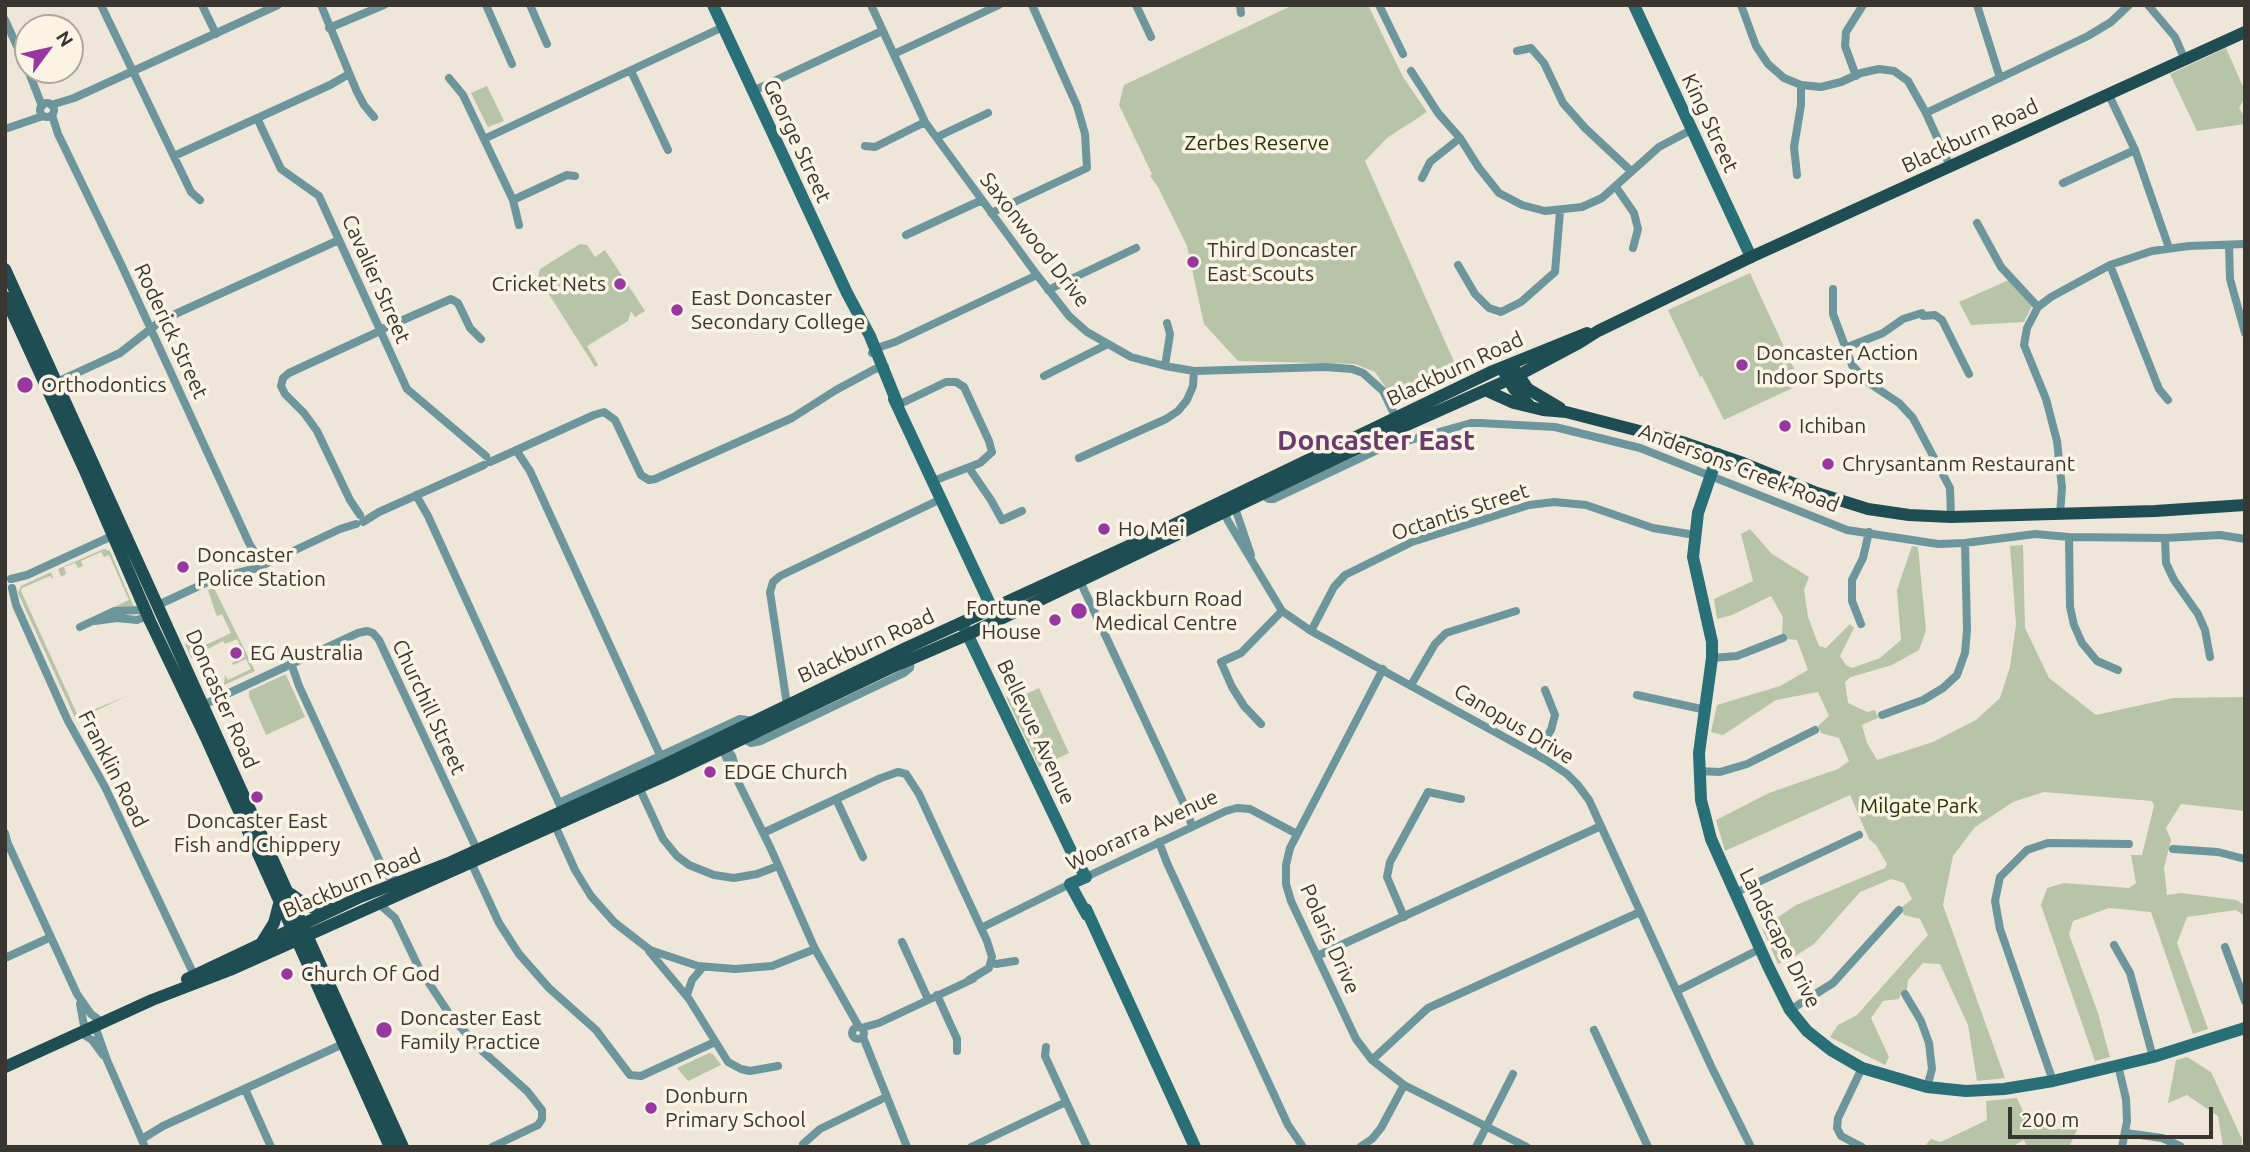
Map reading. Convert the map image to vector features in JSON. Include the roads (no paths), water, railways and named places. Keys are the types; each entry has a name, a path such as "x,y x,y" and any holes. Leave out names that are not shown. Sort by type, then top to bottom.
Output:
{"main road":[{"name":"Blackburn Road","path":"193,978 637,783 665,765 742,738 911,659 966,629 1398,422 1513,378 1598,331 1751,257 2245,32"},
{"name":"Doncaster Road","path":"5,269 162,603 199,705 279,904 319,958 402,1147"},
{"name":"Doncaster Road","path":"5,297 146,613 199,705 284,886 343,1044 390,1147"},
{"name":"Blackburn Road","path":"1227,505 1261,494 1502,367 1575,336 1598,331"},
{"name":"Andersons Creek Road","path":"1502,367 1534,394 1566,412"},
{"name":"Andersons Creek Road","path":"1513,378 1531,407 1566,412 1718,453 1818,493 1868,509 1951,517 2245,505"},
{"path":"1485,390 1514,403 1531,407"},
{"path":"146,613 162,603"},
{"name":"Blackburn Road","path":"722,745 754,721 792,702 966,629"},
{"path":"284,886 305,905 338,914 323,939 319,958"},
{"name":"Blackburn Road","path":"338,914 378,903 397,888"},
{"path":"261,944 274,923 279,904"},
{"name":"Blackburn Road","path":"5,1067 152,1000 261,944 299,932"}],"street":[{"path":"101,5 191,192 200,200"},
{"path":"202,5 216,34"},
{"path":"5,130 278,5"},
{"path":"321,5 350,76 364,105 374,117"},
{"path":"330,30 384,5"},
{"path":"486,5 512,64"},
{"path":"530,5 547,44"},
{"name":"George Street","path":"713,5 995,615"},
{"name":"Saxonwood Drive","path":"871,5 925,121 1048,290 1069,316 1087,332 1131,357 1165,366 1194,370 1325,367 1352,369 1363,373 1383,391 1398,422"},
{"path":"894,54 999,5"},
{"path":"992,213 1087,168 1085,134 1077,106 1032,5"},
{"path":"1136,5 1151,37"},
{"path":"1379,5 1403,54"},
{"name":"King Street","path":"1634,5 1751,257"},
{"path":"1741,5 1756,46 1768,64 1784,78 1801,85 1821,87 1879,69 1894,71 1908,82 1926,113 1950,166"},
{"path":"1856,76 1845,46 1846,32 1863,5"},
{"path":"1976,5 2000,78"},
{"path":"1926,113 2100,29 2129,5"},
{"path":"2148,5 2175,37 2185,60"},
{"name":"Roderick Street","path":"5,20 14,40"},
{"path":"484,139 723,27"},
{"path":"753,91 882,31"},
{"path":"1517,51 1531,48 1544,63 1563,103 1631,172"},
{"path":"631,71 668,150"},
{"path":"1410,71 1499,194 1522,205 1545,211 1582,207 1602,198 1659,147 1691,130"},
{"path":"174,156 350,76"},
{"path":"449,78 463,95 484,139 513,200 519,225"},
{"name":"Roderick Street","path":"35,84 259,566"},
{"path":"1797,175 1794,147 1801,105 1801,85"},
{"path":"2108,93 2134,150 2169,247"},
{"path":"937,137 988,113"},
{"name":"Cavalier Street","path":"257,118 279,166 319,196 409,391 474,446 485,460"},
{"path":"865,146 875,147 925,121"},
{"path":"1422,178 1430,162 1460,138"},
{"path":"2063,183 2134,150"},
{"path":"513,200 566,175 575,176"},
{"path":"1616,187 1634,213 1638,229 1633,248"},
{"path":"906,235 982,200"},
{"path":"1458,265 1475,294 1489,308 1501,312 1521,302 1555,272 1560,211"},
{"path":"1977,223 2001,267 2038,307"},
{"path":"57,382 117,355 162,320 339,240"},
{"path":"2060,514 2062,488 2057,441 2046,399 2024,345 2027,328 2038,307 2110,265 2169,247 2245,244"},
{"path":"2229,245 2231,279 2245,333"},
{"path":"1048,290 1136,248"},
{"path":"2110,265 2159,389 2168,400"},
{"path":"875,352 1037,275"},
{"path":"1833,289 1833,314 1852,365 1866,381 1899,403 1913,418 1950,488 1951,517"},
{"path":"358,519 317,431 283,392 282,382 289,373 451,299 458,303 470,328 481,339"},
{"path":"1845,348 1883,333 1903,319 1922,313 1923,316 1935,315 1942,320 1969,374"},
{"path":"1165,366 1170,334 1167,323"},
{"path":"1044,376 1106,345"},
{"path":"162,603 214,579 259,566 358,519 418,495 485,460 519,449 604,412 615,420 640,473 651,480 765,429 779,418 802,412 881,369"},
{"path":"1079,458 1178,411 1193,386 1194,370"},
{"path":"898,405 946,383 956,382 964,387 989,441 992,452 980,463 933,481"},
{"name":"Andersons Creek Road","path":"1261,494 1275,499 1382,449 1471,423 1555,427 1640,448 1847,530 1938,544 2035,534 2069,537 2220,536 2245,539"},
{"path":"519,449 665,765"},
{"name":"Landscape Drive","path":"1718,453 1698,513 1693,557 1712,642 1713,659 1700,741 1700,800 1711,839 1790,1010 1831,1050 1862,1068 1927,1087 1966,1091 2004,1089 2053,1080 2153,1057 2244,1029"},
{"path":"969,468 1002,520 1021,511"},
{"path":"418,495 559,815 575,870 591,896 614,922 647,949 687,995 725,1058 741,1069 754,1071 778,1066"},
{"path":"792,702 785,684 770,592 773,582 780,576 941,499"},
{"name":"Octantis Street","path":"1311,631 1334,587 1345,575 1412,542 1529,505 1554,502 1586,505 1653,528 1695,536"},
{"name":"Canopus Drive","path":"1227,505 1251,557 1282,611 1311,631 1535,754 1567,774 1577,784 1589,800 1751,1147"},
{"name":"Canopus Drive","path":"1227,505 1251,557"},
{"path":"1861,624 1852,601 1852,580 1863,558 1869,532"},
{"path":"8,583 112,536"},
{"path":"2069,537 2070,607 2074,625 2082,643 2097,661 2118,670"},
{"path":"2165,538 2166,563 2174,580 2198,614 2205,630 2210,657"},
{"path":"1882,715 1923,700 1943,688 1957,675 1965,653 1967,630 1965,543"},
{"path":"1078,575 1194,825"},
{"name":"Franklin Road","path":"8,583 68,721 105,787 193,978"},
{"path":"1261,724 1244,706 1221,662 1241,653 1282,611"},
{"path":"1412,685 1435,644 1446,633 1516,611"},
{"path":"80,627 109,617 137,620 146,613"},
{"name":"Bellevue Avenue","path":"966,629 1074,858 1087,915 1195,1147"},
{"name":"Churchill Street","path":"199,705 362,631 375,634 467,832 499,923 519,954 549,988 596,1030 631,1076 640,1076 715,1042"},
{"path":"1713,659 1737,656 1783,638"},
{"path":"289,664 381,864 386,881 397,888 395,918 419,968 450,1015 479,1048 527,1091 542,1110 542,1119 538,1125 492,1147"},
{"name":"Polaris Drive","path":"1383,669 1297,834 1286,865 1286,884 1356,1039 1373,1060 1404,1085 1527,1147"},
{"path":"1535,754 1551,730 1555,715 1545,690"},
{"path":"1637,695 1706,710"},
{"path":"559,815 665,765 740,719 754,721"},
{"path":"1699,771 1720,772 1747,764 1815,730"},
{"path":"722,745 732,757 739,782 815,950 859,1033 907,1147"},
{"path":"763,833 881,778 904,773 919,794 987,941 997,957 996,964 989,973 859,1033"},
{"path":"637,783 663,839 677,856 697,869 724,877 742,877 778,866"},
{"path":"1404,917 1387,877 1390,862 1428,792 1461,799"},
{"path":"836,799 863,857"},
{"name":"Woorarra Avenue","path":"980,926 1226,811 1250,809 1297,834"},
{"path":"1317,956 1601,826"},
{"path":"5,833 7,843 142,1140 163,1126 343,1044"},
{"path":"1735,893 1859,835"},
{"path":"1157,843 1288,1125 1303,1147"},
{"path":"2053,1080 2000,929 1996,901 2000,877 2027,850 2048,843 2129,844"},
{"path":"2173,849 2218,852 2245,859"},
{"path":"378,903 395,918"},
{"path":"1790,1010 1833,983 1899,909"},
{"path":"1373,1060 1428,1009 1640,912"},
{"path":"5,958 51,937"},
{"path":"970,980 992,964 987,941"},
{"path":"902,942 957,1039 957,1051"},
{"path":"2114,944 2130,973 2153,1057"},
{"path":"2225,947 2245,1001"},
{"path":"647,949 703,967 735,970 785,962 815,950"},
{"path":"1677,991 1760,949"},
{"path":"996,964 1015,961"},
{"path":"687,995 692,980 703,967"},
{"path":"77,994 91,1014 95,1043 107,1060"},
{"path":"1905,994 1921,1021 1929,1042 1932,1069 1927,1087"},
{"path":"1594,1030 1647,1147"},
{"path":"1046,1047 1045,1055 1087,1147"},
{"path":"2118,1065 2126,1099 2126,1133 2122,1147"},
{"path":"1862,1068 1838,1118 1837,1128 1841,1136 1862,1147"},
{"path":"1476,1147 1513,1074"},
{"path":"1360,1147 1372,1139 1381,1128 1404,1085"},
{"path":"244,1089 271,1147"},
{"path":"803,1144 820,1129 886,1097"},
{"path":"971,1147 1066,1102"},
{"path":"2126,1133 2162,1138 2180,1146"}],"place":[{"name":"Third Doncaster East Scouts","path":"1193,262"},
{"name":"Cricket Nets","path":"620,284"},
{"name":"East Doncaster Secondary College","path":"677,310"},
{"name":"Doncaster Action Indoor Sports","path":"1742,365"},
{"name":"Orthodontics","path":"25,385"},
{"name":"Ichiban","path":"1785,426"},
{"name":"Chrysantanm Restaurant","path":"1828,464"},
{"name":"Ho Mei","path":"1104,529"},
{"name":"Doncaster Police Station","path":"183,567"},
{"name":"Blackburn Road Medical Centre","path":"1079,611"},
{"name":"Fortune House","path":"1055,620"},
{"name":"EG Australia","path":"236,653"},
{"name":"EDGE Church","path":"710,772"},
{"name":"Doncaster East Fish and Chippery","path":"257,797"},
{"name":"Church Of God","path":"287,974"},
{"name":"Doncaster East Family Practice","path":"384,1030"},
{"name":"Donburn Primary School","path":"651,1108"}],"district":[{"name":"Doncaster East","path":"1376,441"}],"park label":[{"name":"Zerbes Reserve","path":"1257,143"},
{"name":"Milgate Park","path":"1919,806"}]}
